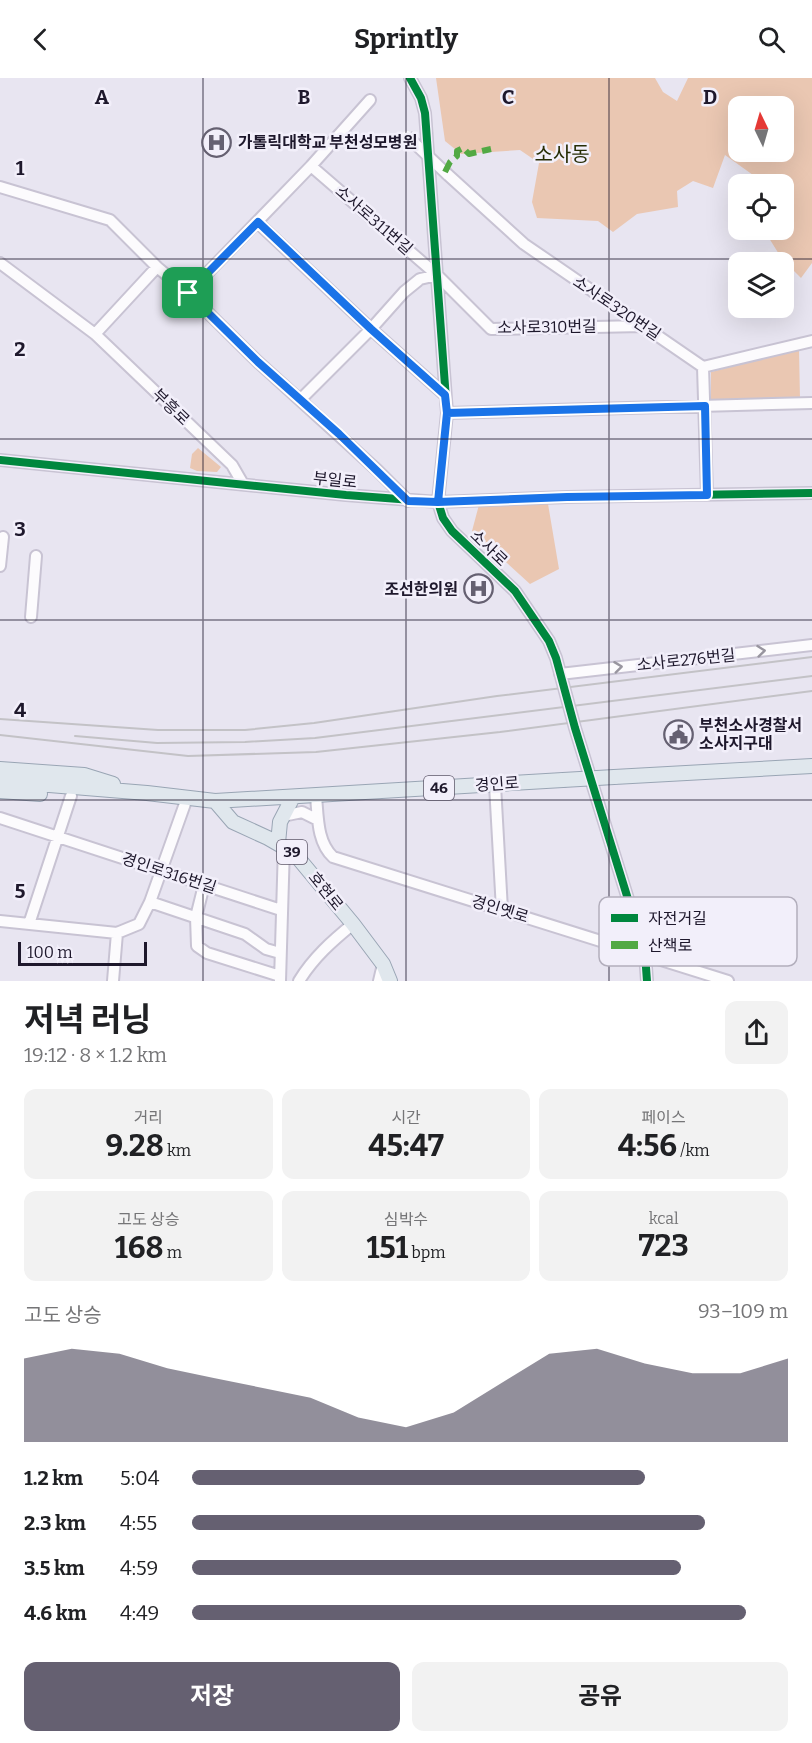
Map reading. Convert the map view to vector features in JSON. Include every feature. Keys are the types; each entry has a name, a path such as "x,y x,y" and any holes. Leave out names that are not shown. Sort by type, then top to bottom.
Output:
{"main road":[{"name":"경인로","path":"0,779 215,801 812,766"},
{"name":"경인로","path":"0,769 84,776 147,793"},
{"name":"경인로","path":"0,791 110,799 147,793"},
{"path":"281,844 278,832 293,797"},
{"name":"호현로","path":"215,801 233,822 281,844 294,853 353,924 383,964 390,981"}],"street":[{"path":"410,78 421,98 425,113 447,413 438,502"},
{"path":"188,293 311,166 370,100"},
{"name":"소사로320번길","path":"407,136 524,244 703,367"},
{"name":"소사로311번길","path":"311,166 437,275"},
{"path":"0,187 110,220 157,267 188,293 258,362 301,399 408,501"},
{"path":"258,222 371,329 445,395"},
{"name":"부흥로","path":"0,263 95,334 232,465 243,484"},
{"path":"95,334 157,267"},
{"path":"301,399 371,329 404,292 420,279 437,275"},
{"name":"소사로310번길","path":"437,275 491,329 643,326"},
{"path":"707,495 703,367 812,341"},
{"path":"447,413 812,403"},
{"name":"부일로","path":"0,460 408,501 812,493"},
{"name":"소사로","path":"438,502 443,518 452,531 515,591 549,641 628,897"},
{"path":"0,566 3,537"},
{"path":"31,617 36,556"},
{"name":"소사로276번길","path":"560,674 812,645"},
{"path":"0,779 120,786"},
{"path":"495,785 502,910"},
{"path":"29,924 71,796"},
{"name":"경인옛로","path":"316,796 323,843 327,852 333,857 599,940"},
{"path":"0,921 117,933 139,924 150,902 187,798"},
{"path":"283,816 302,812 318,819"},
{"path":"0,818 57,837"},
{"name":"경인로316번길","path":"57,837 281,910"},
{"path":"204,885 196,917 197,946 207,953 280,979 281,844"},
{"path":"150,902 244,934 266,949 280,953"},
{"path":"299,981 318,954 353,924"},
{"path":"113,981 117,933"},
{"path":"379,981 383,964"},
{"name":"소사로","path":"646,966 647,981"},
{"name":"경인옛로","path":"682,966 728,981"}],"shaded area":[{"path":"436,78 655,78 663,92 677,101 688,78 812,78 812,263 801,278 794,271 794,252 778,252 770,240 794,240 794,174 752,174 735,162 794,162 794,96 728,96 728,157 725,155 713,188 693,181 677,191 678,207 637,214 613,232 598,221 537,218 532,202 539,163 520,150 461,154 445,141"},
{"path":"799,349 800,399 711,399 711,372"},
{"path":"198,448 221,467 217,472 197,471 190,468 192,454"},
{"path":"547,498 559,569 530,584 472,531 480,501"}],"railway":[{"path":"0,719 158,730 245,730 314,723 497,696 812,657"},
{"path":"75,736 157,743 315,738 812,676"},
{"path":"0,735 188,756 316,752 500,732 812,691"}],"marked path":[{"path":"445,172 450,162 457,156 457,151 463,148 469,154 491,149"}],"cycle path":[{"path":"410,78 421,98 425,113 447,413 438,502 443,518 452,531 515,591 549,641 627,897"},
{"path":"0,460 346,495 438,502 567,497 812,493"},
{"path":"646,966 647,981"}],"place":[{"name":"가톨릭대학교 부천성모병원","path":"217,142"},
{"name":"조선한의원","path":"479,589"},
{"name":"부천소사경찰서 소사지구대","path":"678,734"}],"district":[{"name":"소사동","path":"562,154"}],"route":[{"path":"188,293 258,222 371,329 445,395 447,413 438,502 707,495 705,406 447,413 438,502 408,501 339,434 258,362 188,293"}]}
